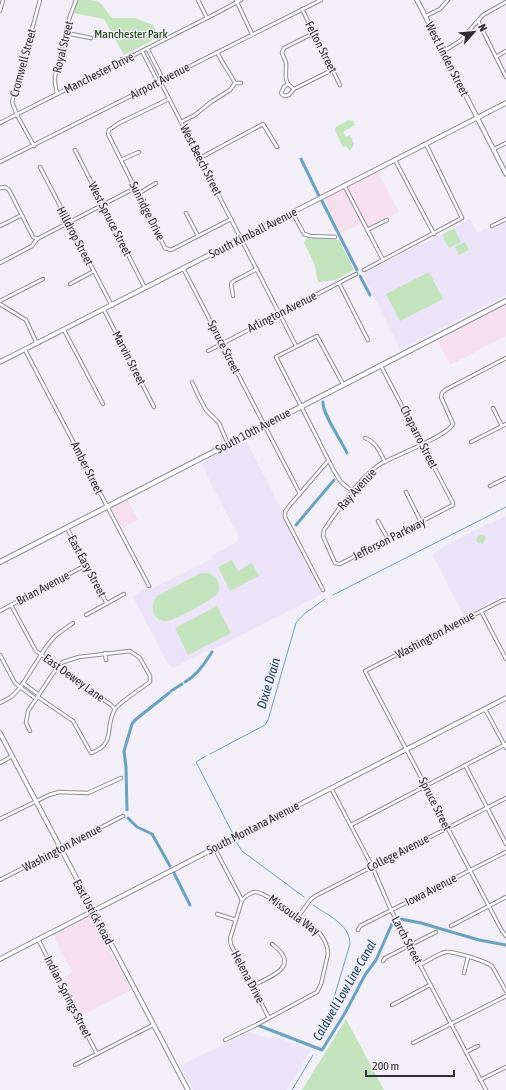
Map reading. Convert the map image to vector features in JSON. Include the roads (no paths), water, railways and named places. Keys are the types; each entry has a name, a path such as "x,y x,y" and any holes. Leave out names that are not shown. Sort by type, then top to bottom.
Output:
{"main road":[{"name":"South 10th Avenue","path":"0,562 506,300"}],"street":[{"path":"0,11 3,0"},
{"name":"Cromwell Street","path":"34,146 17,115 12,102 40,0"},
{"name":"Royal Street","path":"57,94 55,89 55,76 69,19 76,0"},
{"path":"198,0 207,18"},
{"name":"Manchester Drive","path":"0,123 207,18 236,1 241,0"},
{"name":"Airport Avenue","path":"0,162 321,0"},
{"name":"West Linden Street","path":"417,0 506,174"},
{"path":"426,16 440,9 448,0"},
{"path":"236,1 252,34"},
{"path":"444,51 460,41 483,15 506,2"},
{"name":"Felton Street","path":"302,9 340,85"},
{"path":"478,21 506,77"},
{"path":"66,33 91,38"},
{"path":"294,89 286,82 286,61 282,53 284,48 314,33"},
{"name":"West Beech Street","path":"147,48 160,81"},
{"name":"West Beech Street","path":"142,51 160,81 296,346"},
{"path":"496,57 506,51"},
{"path":"216,52 235,84"},
{"path":"288,84 282,90 282,95 290,95 294,89 332,70"},
{"path":"235,84 241,84"},
{"path":"181,122 195,115 211,102 230,90 235,84"},
{"name":"Sunridge Drive","path":"169,99 119,123 109,130 108,134 138,194 167,249 171,250 231,219"},
{"name":"South Kimball Avenue","path":"0,362 112,306 506,102"},
{"path":"200,158 263,124 276,147"},
{"path":"494,149 506,143"},
{"path":"364,270 462,218 425,144"},
{"name":"West Spruce Street","path":"75,150 145,288"},
{"path":"121,160 139,152"},
{"path":"395,159 434,234"},
{"name":"Hilldrop Street","path":"40,167 112,306"},
{"path":"138,194 156,183"},
{"path":"344,185 383,260"},
{"path":"0,188 5,187 9,190 33,237 37,239"},
{"path":"0,263 29,248 37,239 135,188"},
{"path":"292,212 304,234 310,236 336,237"},
{"path":"186,213 198,236"},
{"path":"0,226 22,215"},
{"path":"492,226 506,218"},
{"path":"367,230 386,220"},
{"name":"Spruce Street","path":"183,268 300,494"},
{"path":"233,296 231,284 257,269"},
{"path":"70,284 94,271"},
{"name":"Arlington Avenue","path":"208,351 356,274"},
{"path":"37,344 26,320 0,302 43,279"},
{"path":"339,283 368,340"},
{"name":"Marvin Street","path":"104,310 154,407"},
{"path":"64,330 103,404"},
{"path":"343,384 317,336 276,357 328,461 341,482 353,492"},
{"name":"Amber Street","path":"25,350 149,586"},
{"name":"Ray Avenue","path":"332,556 323,536 324,530 353,492 370,473 385,462 448,430 453,424 441,397 442,393 506,358"},
{"name":"Chaparro Street","path":"381,365 453,503 453,505 449,508"},
{"path":"192,382 206,410 219,423 229,444"},
{"path":"493,408 502,426"},
{"path":"471,442 506,424"},
{"path":"365,438 371,440 377,447 385,462"},
{"path":"323,590 285,516 285,512 328,461"},
{"path":"490,486 506,478"},
{"path":"406,492 421,522"},
{"name":"Jefferson Parkway","path":"332,556 335,563 340,564 449,508"},
{"path":"378,521 388,539"},
{"name":"East Easy Street","path":"66,528 107,604"},
{"name":"Brian Avenue","path":"0,611 86,565"},
{"path":"86,615 124,594"},
{"name":"Washington Avenue","path":"365,671 481,611 503,600 506,600"},
{"name":"East Dewey Lane","path":"11,606 36,651 58,666 70,678 110,704 115,709"},
{"path":"481,611 506,659"},
{"path":"0,703 20,688 41,654 55,636 73,623"},
{"path":"22,683 38,697 73,721 91,753 99,750 106,743 115,709 150,682 150,676 140,658 130,651 80,657 63,662 58,666 38,697 28,711 26,723 30,731"},
{"path":"105,654 106,660"},
{"path":"0,655 15,684 38,697"},
{"name":"Spruce Street","path":"365,671 407,749 447,829 506,936"},
{"name":"South Montana Avenue","path":"0,959 506,698"},
{"path":"350,825 505,745 485,709"},
{"name":"East Ustick Road","path":"0,733 188,1090"},
{"path":"0,763 12,756"},
{"path":"465,765 506,844"},
{"path":"0,820 48,795 59,792 88,793 121,778"},
{"name":"Larch Street","path":"332,788 372,866 391,910 486,1090"},
{"name":"College Avenue","path":"298,917 314,897 506,798"},
{"name":"Washington Avenue","path":"0,880 123,816"},
{"path":"214,848 242,900"},
{"name":"Iowa Avenue","path":"358,930 360,926 506,852"},
{"name":"Missoula Way","path":"225,1040 313,996 320,988 328,959 328,949 322,935 298,917 259,892 254,892 242,900"},
{"path":"451,926 506,897"},
{"name":"Helena Drive","path":"242,900 230,942 269,1018"},
{"path":"217,914 236,920"},
{"path":"383,961 385,958 436,932"},
{"name":"Indian Springs Street","path":"38,939 97,1054"},
{"path":"252,986 277,973 285,963 284,954 272,944"},
{"path":"420,965 445,952 451,952 468,957 492,966 506,991"},
{"path":"464,973 468,957"},
{"path":"392,1005 430,985"},
{"path":"413,1044 506,996"},
{"path":"75,1065 153,1025"},
{"path":"466,1052 478,1046"},
{"path":"480,1080 506,1067"}],"waterway":[{"name":"Caldwell Low Line Canal","path":"301,159 319,196"},
{"name":"Caldwell Low Line Canal","path":"322,201 357,270"},
{"name":"Caldwell Low Line Canal","path":"360,276 370,295"},
{"name":"Caldwell Low Line Canal","path":"323,402 329,420 347,453"},
{"name":"Caldwell Low Line Canal","path":"296,525 334,480"},
{"name":"Dixie Drain","path":"333,595 506,507"},
{"name":"Dixie Drain","path":"210,754 265,725 268,720 296,623 304,614 325,599"},
{"name":"Caldwell Low Line Canal","path":"185,682 197,672 212,652"},
{"name":"Caldwell Low Line Canal","path":"171,691 182,684"},
{"name":"Caldwell Low Line Canal","path":"127,810 124,751 132,724 169,693"},
{"name":"Dixie Drain","path":"206,756 196,762 232,832"},
{"name":"Caldwell Low Line Canal","path":"128,818 137,827 152,834 170,866"},
{"name":"Dixie Drain","path":"235,840 242,851 304,897"},
{"name":"Caldwell Low Line Canal","path":"174,873 190,905"},
{"name":"Dixie Drain","path":"313,905 331,916 342,926 349,937 350,944 321,1041"},
{"name":"Caldwell Low Line Canal","path":"401,919 421,923 479,940 506,945"},
{"name":"Caldwell Low Line Canal","path":"260,1026 322,1050 345,1013 365,975 376,960 392,924"},
{"name":"Dixie Drain","path":"292,1090 313,1055"}],"park label":[{"name":"Manchester Park","path":"131,34"}]}
